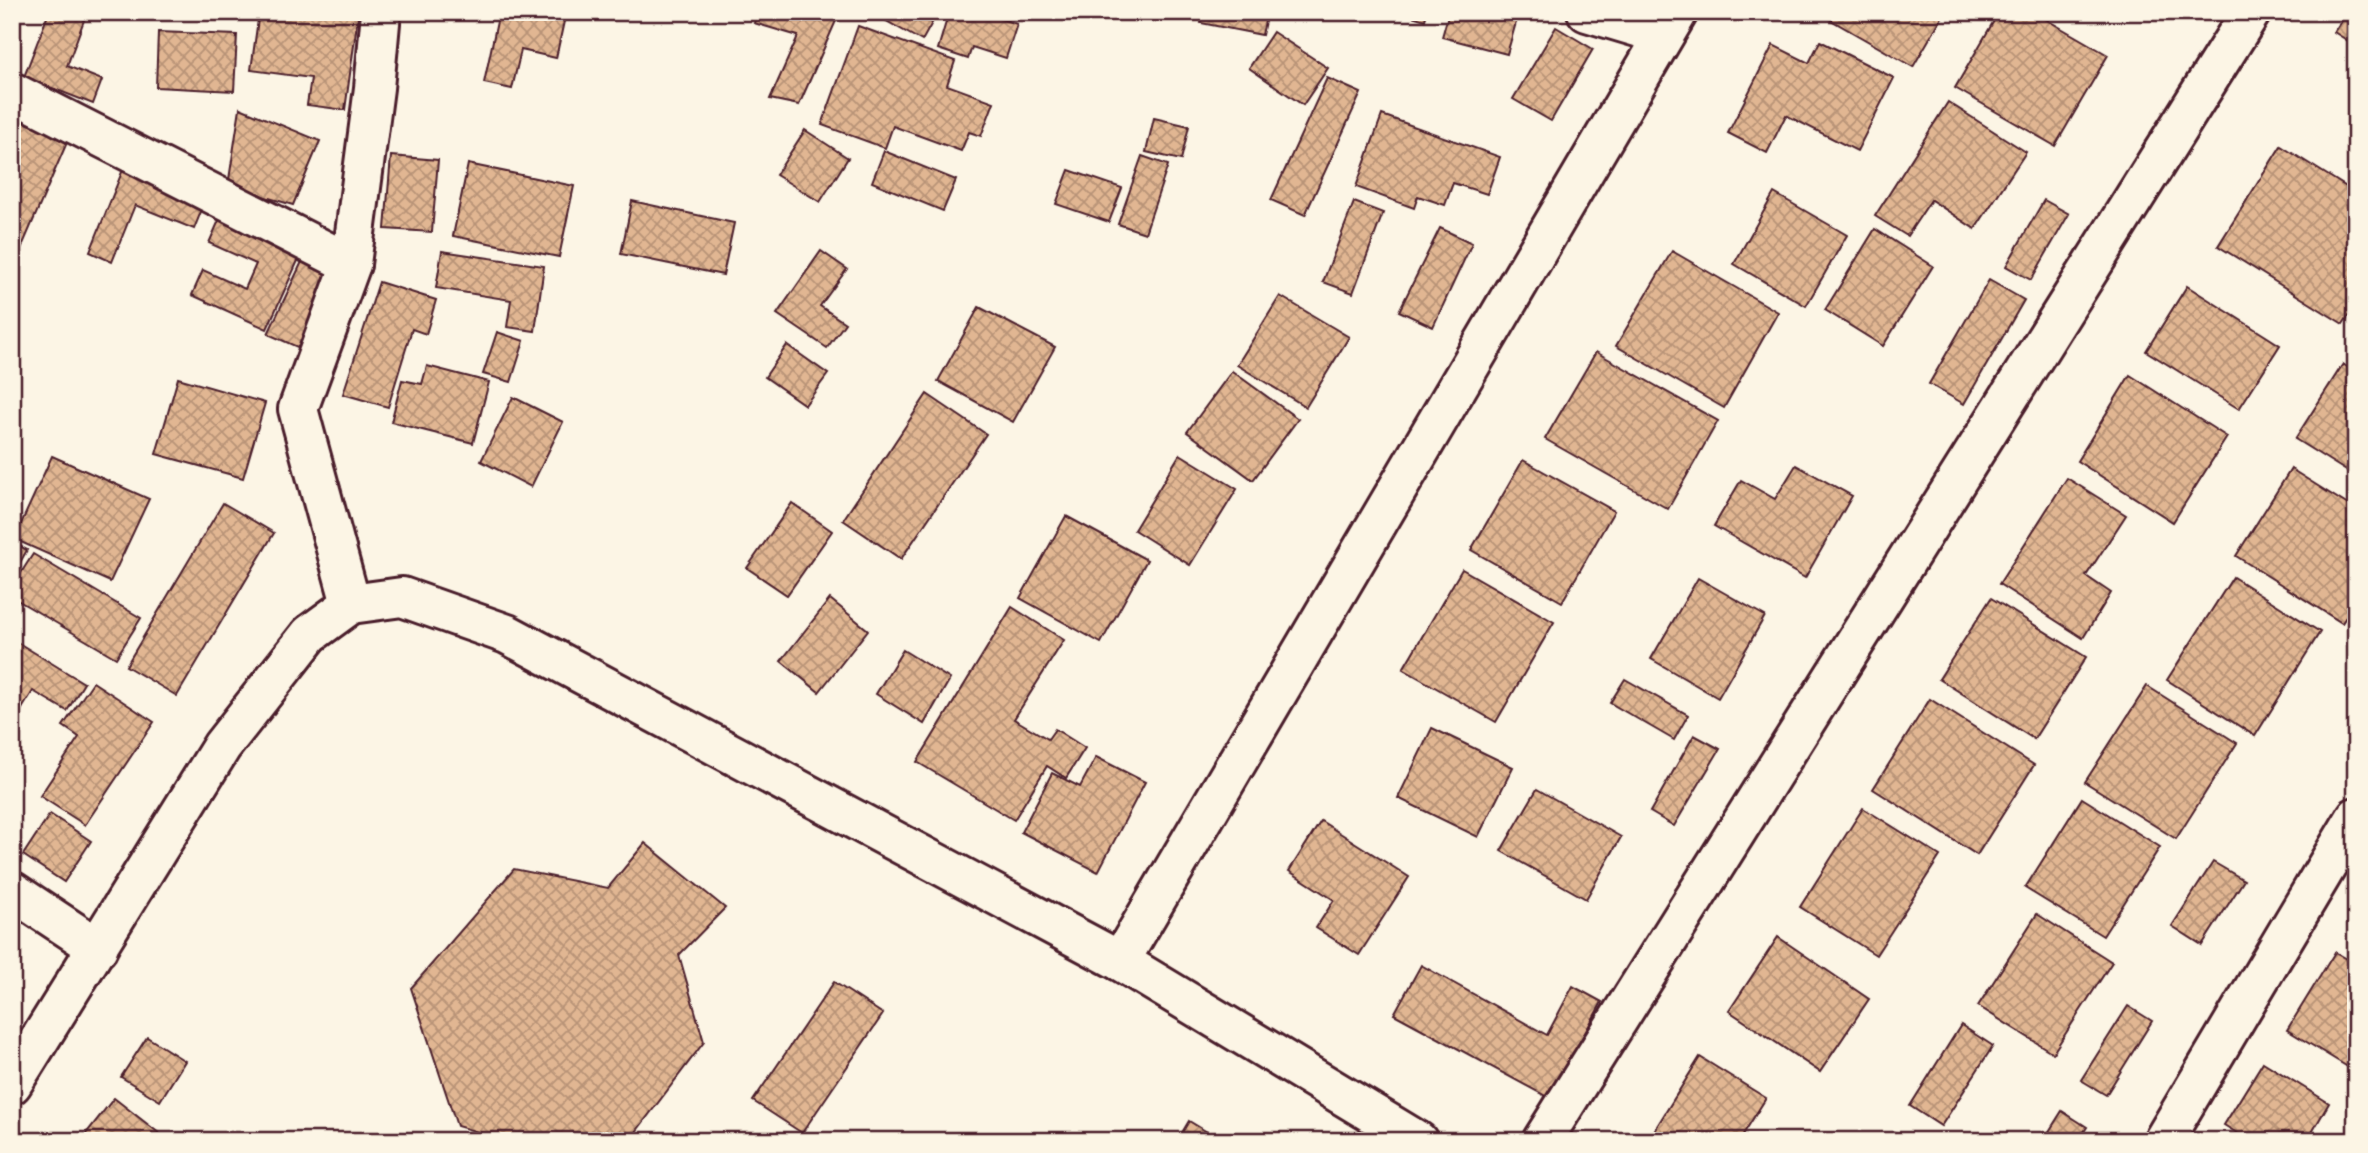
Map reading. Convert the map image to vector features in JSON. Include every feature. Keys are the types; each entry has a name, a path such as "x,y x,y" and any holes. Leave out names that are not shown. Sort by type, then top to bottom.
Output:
{"street":[{"path":"351,604 299,409 351,264 381,12"},
{"path":"1121,961 1671,24 1587,12"},
{"path":"1542,1141 2251,12"},
{"path":"12,92 351,264"},
{"path":"12,1084 222,746 310,634 351,604 402,597 507,634 1121,961 1418,1141"},
{"path":"2163,1141 2356,817"},
{"path":"12,891 98,948"}],"building":[{"path":"49,12 87,12 67,66 102,80 93,104 24,77"},
{"path":"259,12 333,12 358,16 345,110 307,105 311,78 251,70"},
{"path":"499,12 566,12 556,58 521,50 512,89 484,83"},
{"path":"758,12 839,14 799,105 770,99 798,36 754,23"},
{"path":"938,12 922,41 874,14"},
{"path":"949,12 978,12 1017,24 1006,58 972,47 968,59 938,49"},
{"path":"1203,12 1267,12 1262,35 1201,23"},
{"path":"1399,12 1427,12 1425,20"},
{"path":"1449,12 1519,12 1507,54 1442,37"},
{"path":"1817,12 1945,12 1913,67"},
{"path":"1999,12 2033,12 2108,55 2055,146 1955,88"},
{"path":"2347,12 2356,12 2356,46 2334,32"},
{"path":"858,26 955,61 947,85 994,102 981,136 969,132 961,151 893,126 885,148 822,125"},
{"path":"1556,27 1593,49 1551,121 1513,99"},
{"path":"158,32 237,35 234,91 156,87"},
{"path":"1273,32 1328,68 1303,105 1249,68"},
{"path":"1820,41 1894,78 1857,151 1786,115 1767,153 1728,133 1773,45 1809,63"},
{"path":"1327,78 1361,93 1305,215 1271,200"},
{"path":"1948,102 2026,152 1975,229 1931,200 1907,236 1875,216"},
{"path":"240,108 320,141 293,205 228,186"},
{"path":"1382,115 1500,157 1487,194 1453,183 1445,205 1418,196 1414,208 1356,187"},
{"path":"12,117 68,140 14,265 12,265"},
{"path":"1154,118 1189,126 1181,160 1146,152"},
{"path":"805,130 848,158 820,202 776,175"},
{"path":"2281,146 2356,193 2356,305 2343,324 2218,246"},
{"path":"884,151 956,180 943,211 872,182"},
{"path":"391,156 438,160 432,232 385,229"},
{"path":"1142,156 1168,165 1145,233 1118,224"},
{"path":"468,164 574,186 559,257 453,236"},
{"path":"124,167 206,199 194,229 135,205 112,262 90,252"},
{"path":"1069,170 1122,188 1109,222 1056,204"},
{"path":"1774,193 1847,235 1806,306 1734,264"},
{"path":"2044,200 2069,214 2031,280 2006,266"},
{"path":"632,201 734,223 723,275 621,254"},
{"path":"1354,202 1383,213 1353,293 1323,282"},
{"path":"220,218 301,254 267,329 192,295 203,270 245,289 256,264 209,243"},
{"path":"1440,228 1472,243 1433,327 1399,311"},
{"path":"1875,229 1933,266 1883,346 1825,310"},
{"path":"442,251 544,266 535,331 507,327 511,300 436,288"},
{"path":"821,251 847,269 820,306 845,323 827,348 777,314"},
{"path":"1672,251 1778,312 1724,408 1616,346"},
{"path":"306,253 341,269 304,350 268,334"},
{"path":"1989,280 2024,300 1964,404 1929,384"},
{"path":"379,282 436,300 426,334 412,329 388,407 343,394"},
{"path":"2187,286 2280,345 2239,409 2146,351"},
{"path":"1280,296 1349,337 1306,407 1237,365"},
{"path":"979,307 1055,347 1013,422 938,381"},
{"path":"497,332 524,341 511,382 483,374"},
{"path":"787,345 828,374 805,405 765,377"},
{"path":"1596,352 1718,421 1668,509 1545,439"},
{"path":"2343,364 2356,373 2356,477 2295,439"},
{"path":"427,366 489,382 473,443 391,422 402,380 422,384"},
{"path":"1232,371 1298,419 1253,480 1187,432"},
{"path":"2130,375 2227,437 2173,522 2077,461"},
{"path":"178,378 265,403 243,478 156,454"},
{"path":"927,394 986,434 901,559 843,520"},
{"path":"513,397 563,422 531,487 481,461"},
{"path":"1180,454 1237,489 1190,565 1134,530"},
{"path":"52,456 149,499 110,582 14,539"},
{"path":"1523,460 1614,511 1562,602 1471,550"},
{"path":"1796,465 1852,496 1805,578 1714,526 1741,480 1775,499"},
{"path":"2291,469 2356,510 2356,601 2342,623 2236,556"},
{"path":"2067,478 2126,515 2086,576 2111,593 2083,638 1999,584"},
{"path":"223,503 274,533 177,696 126,666"},
{"path":"792,503 832,531 787,595 747,568"},
{"path":"1066,516 1147,560 1101,643 1020,598"},
{"path":"12,542 27,550 12,577"},
{"path":"33,554 141,618 116,658 12,597 12,587"},
{"path":"1462,569 1554,622 1496,722 1403,669"},
{"path":"2233,577 2320,632 2255,736 2167,680"},
{"path":"1698,578 1765,616 1718,698 1651,659"},
{"path":"1991,598 2086,657 2034,739 1939,679"},
{"path":"830,599 868,630 819,692 781,661"},
{"path":"1012,607 1064,640 1014,719 1048,739 1055,729 1085,748 1066,778 1047,766 1014,820 917,762"},
{"path":"12,639 84,683 67,711 33,691 12,725"},
{"path":"903,650 950,679 924,724 876,694"},
{"path":"1625,679 1688,715 1674,740 1610,703"},
{"path":"93,682 154,722 85,825 40,796 79,737 63,726"},
{"path":"2147,686 2237,743 2176,839 2085,782"},
{"path":"1930,699 2034,765 1977,855 1873,789"},
{"path":"1432,728 1513,767 1478,837 1398,798"},
{"path":"1694,735 1720,749 1674,826 1650,812"},
{"path":"1096,757 1145,782 1098,872 1021,832 1052,773 1080,787"},
{"path":"1537,789 1621,837 1586,899 1501,851"},
{"path":"2082,798 2160,847 2103,936 2025,888"},
{"path":"1863,808 1940,856 1876,955 1800,907"},
{"path":"50,814 91,841 64,882 23,855"},
{"path":"1321,821 1409,877 1359,955 1316,928 1334,900 1289,871"},
{"path":"645,843 725,908 679,955 704,1042 629,1141 509,1141 457,1126 411,988 514,869 608,888"},
{"path":"2213,862 2244,880 2202,945 2172,926"},
{"path":"2037,914 2112,962 2053,1053 1978,1006"},
{"path":"1778,937 1869,999 1820,1072 1729,1011"},
{"path":"2335,952 2356,964 2356,1072 2287,1030"},
{"path":"1421,965 1547,1035 1573,986 1602,1002 1549,1098 1394,1014"},
{"path":"834,982 883,1014 802,1133 753,1101"},
{"path":"2128,1006 2152,1021 2106,1095 2081,1080"},
{"path":"1961,1025 1993,1046 1941,1126 1910,1106"},
{"path":"147,1037 185,1061 160,1101 121,1077"},
{"path":"1700,1057 1766,1098 1739,1141 1670,1141 1654,1131"},
{"path":"2263,1062 2329,1103 2307,1141 2250,1141 2224,1125"},
{"path":"114,1098 169,1141 84,1141 82,1139"},
{"path":"2062,1111 2087,1127 2078,1141 2043,1141"},
{"path":"1189,1121 1222,1141 1177,1141"},
{"path":"1894,1132 1909,1141 1889,1141"}]}
